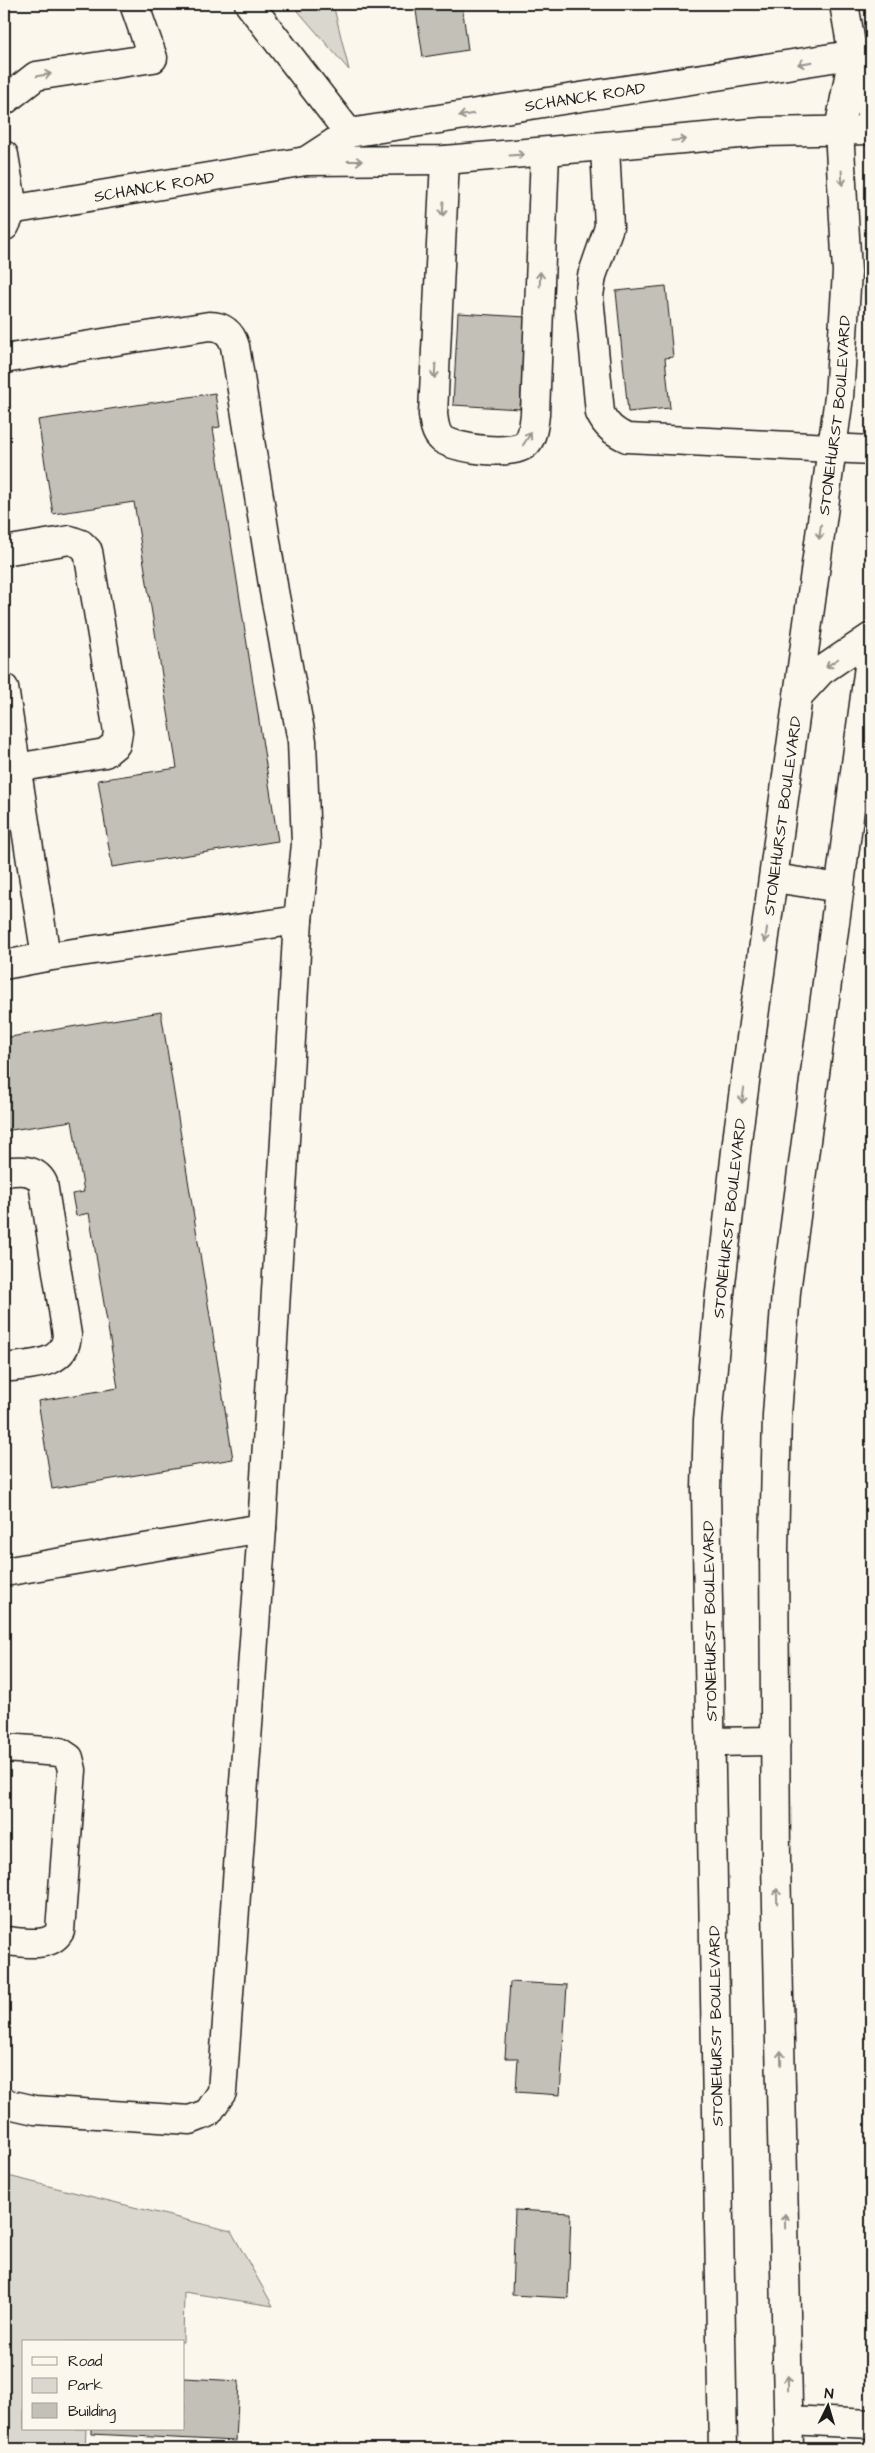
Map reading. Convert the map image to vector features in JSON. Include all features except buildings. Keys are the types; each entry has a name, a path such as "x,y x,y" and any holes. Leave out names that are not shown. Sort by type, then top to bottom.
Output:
{"street":[{"path":"4,101 36,76 153,58 134,4"},
{"path":"249,4 349,133"},
{"path":"844,4 862,53 871,114"},
{"name":"SCHANCK ROAD","path":"306,161 349,133 862,53"},
{"name":"STONEHURST BOULEVARD","path":"722,2449 706,1489 708,1420 738,1133 839,398 847,272 839,130 862,53"},
{"name":"SCHANCK ROAD","path":"7,216 306,161 445,160 544,153 762,132 871,130"},
{"path":"605,147 609,227 592,276 589,296 600,413 605,424 616,433 627,438 871,450"},
{"path":"445,160 433,414 435,428 441,438 457,447 508,451 519,449 527,443 532,431 535,414 544,153"},
{"path":"4,155 7,216"},
{"path":"4,359 209,326 225,330 233,340 274,591 302,742 306,844 298,920 262,1528 222,2092 208,2113 190,2120 35,2110 4,2103"},
{"path":"4,551 70,540 81,544 88,551 118,732 116,744 105,753 10,769"},
{"path":"798,696 821,671 871,637"},
{"path":"789,2449 776,1741 774,1550 777,1415 786,1301 871,651"},
{"path":"4,688 10,769 46,957"},
{"path":"774,878 840,888"},
{"path":"4,964 298,920"},
{"path":"4,1172 30,1172 44,1183 67,1335 65,1348 54,1359 4,1368"},
{"path":"4,1572 262,1528"},
{"path":"711,1742 776,1741"},
{"path":"4,1748 60,1752 68,1758 72,1770 60,1931 56,1938 47,1942 4,1941"},
{"path":"788,2420 871,2424"}],"green space":[{"path":"292,4 333,4 349,70"},
{"path":"4,2175 231,2231 273,2306 184,2292 183,2340 22,2340 22,2430 86,2430 85,2449 4,2449"}]}
